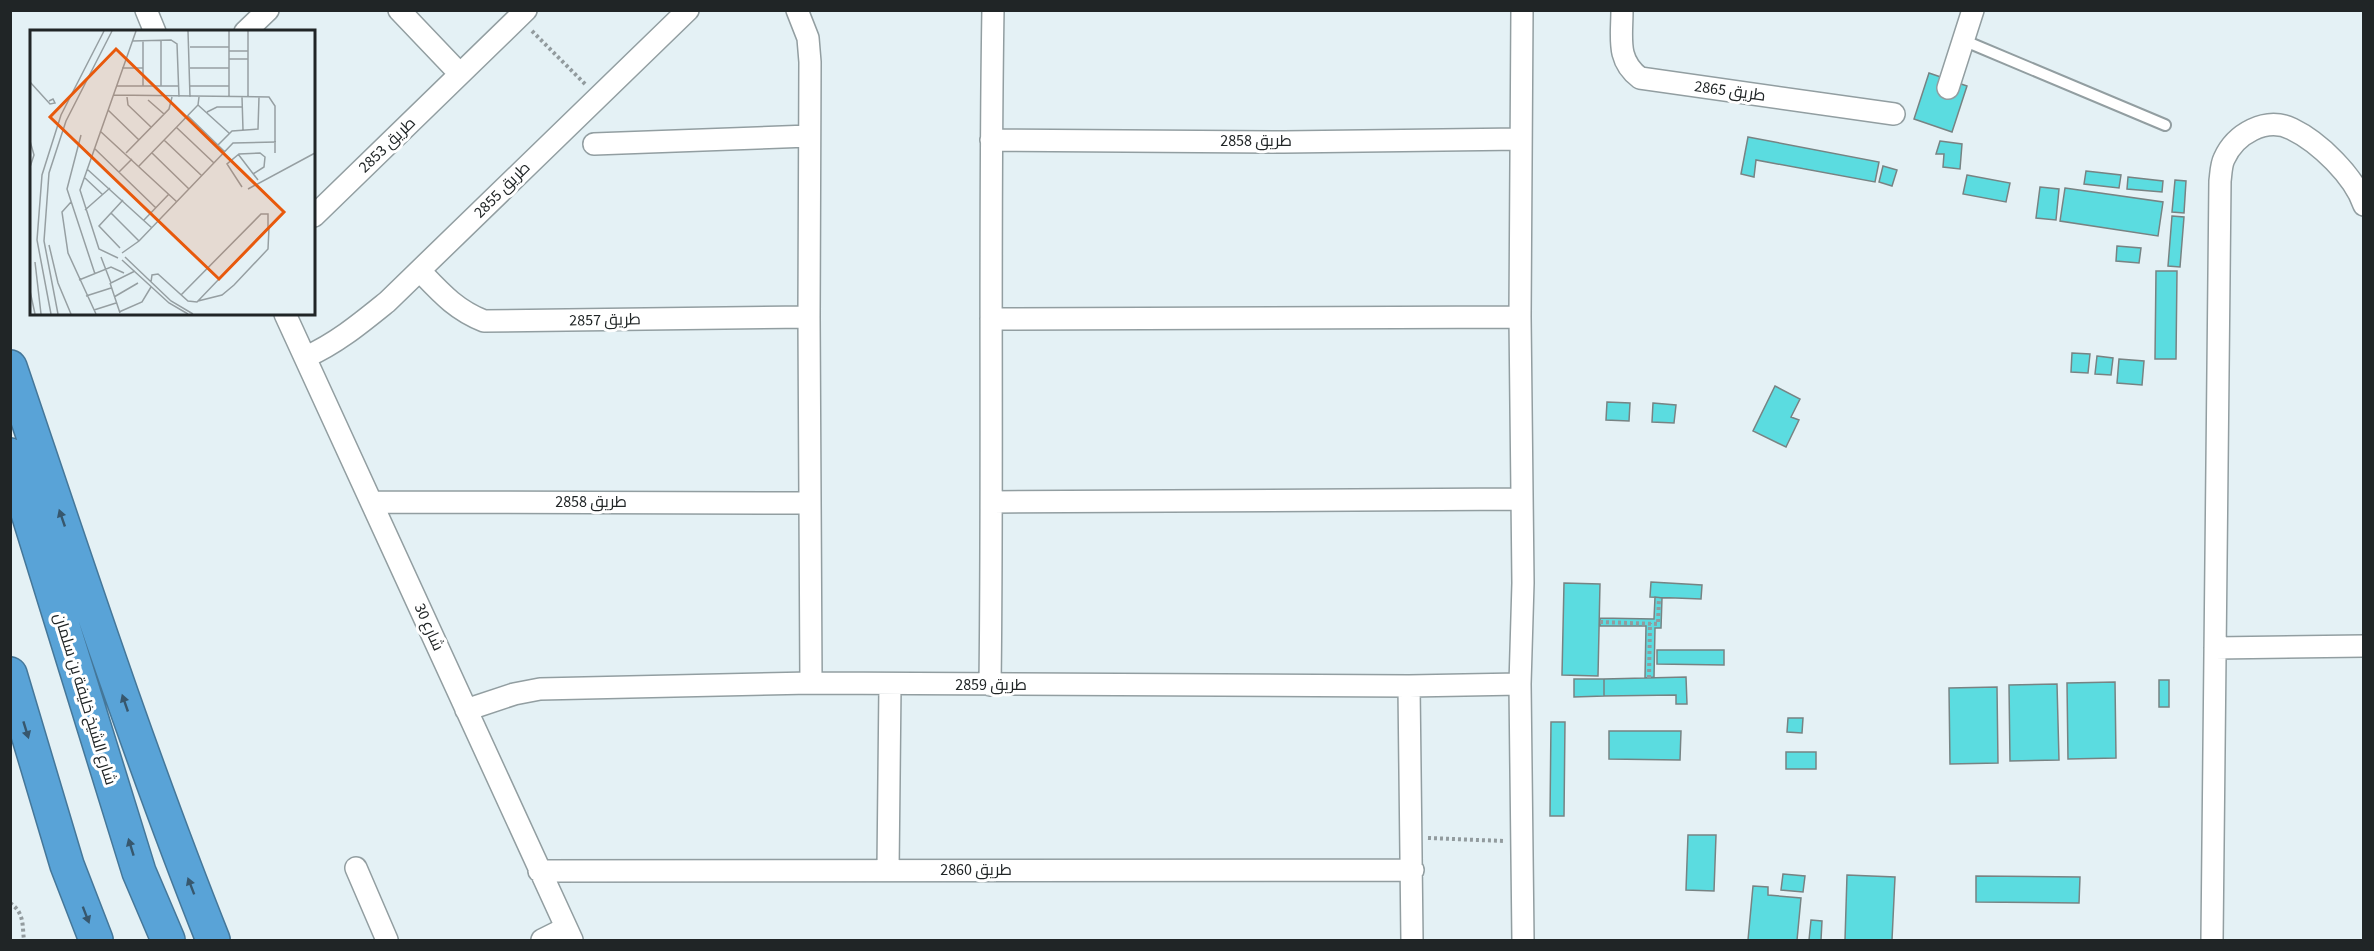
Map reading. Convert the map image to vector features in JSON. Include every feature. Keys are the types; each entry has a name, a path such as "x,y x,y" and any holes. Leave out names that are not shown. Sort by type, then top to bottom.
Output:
{"highway":[{"path":"10,367 122,692 213,940"},
{"name":"شارع الشيخ خليفة بن سلمان","path":"10,455 139,872 168,940"},
{"path":"10,674 67,866 96,940"}],"street":[{"path":"146,10 154,30"},
{"path":"247,30 268,10"},
{"path":"399,10 460,74"},
{"name":"طريق 2855","path":"306,357 348,334 420,271 688,10"},
{"path":"797,10 807,38 809,54 808,317 811,684"},
{"path":"990,685 993,502 991,140 993,10"},
{"path":"1522,10 1520,317 1523,583 1520,684 1523,940"},
{"name":"طريق 2865","path":"1622,10 1622,56 1628,70 1640,78 1894,114"},
{"path":"1948,88 1965,41 1973,10"},
{"name":"طريق 2853","path":"315,215 522,14"},
{"path":"2212,940 2220,181 2223,160 2233,142 2250,130 2270,125 2291,128 2340,167 2352,182 2364,205"},
{"path":"594,144 809,136"},
{"name":"طريق 2858","path":"991,140 1284,142 1521,139"},
{"name":"طريق 2857","path":"420,271 465,314 484,321 808,317"},
{"name":"شارع 30","path":"285,315 569,934"},
{"path":"991,319 1520,317"},
{"path":"993,502 1522,499"},
{"name":"طريق 2858","path":"373,502 809,503"},
{"path":"2215,648 2364,646"},
{"name":"طريق 2859","path":"466,710 498,699 540,689 811,684 1409,687 1520,684"},
{"path":"888,870 890,685"},
{"path":"1409,687 1413,870 1412,940"},
{"path":"356,868 387,940"},
{"name":"طريق 2860","path":"539,871 1413,870"},
{"path":"542,940 569,934"}],"lane":[{"path":"1965,41 2165,125"}],"path":[{"path":"522,14 597,97"},
{"path":"1600,622 1658,624 1659,598"},
{"path":"1649,678 1650,623"},
{"path":"1412,837 1522,841"},
{"path":"10,903 16,907 22,919 24,940"}],"building":[{"path":"1929,73 1967,86 1952,132 1914,119"},
{"path":"1748,137 1879,162 1875,182 1756,160 1754,177 1741,174"},
{"path":"1940,141 1962,144 1960,169 1943,167 1944,154 1936,154"},
{"path":"1883,166 1897,170 1892,186 1879,182"},
{"path":"2086,171 2121,175 2119,188 2084,184"},
{"path":"1967,175 2010,183 2006,202 1963,194"},
{"path":"2128,177 2163,181 2162,192 2127,189"},
{"path":"2175,180 2186,181 2184,213 2172,212"},
{"path":"2040,187 2059,189 2056,220 2036,218"},
{"path":"2065,188 2163,202 2158,236 2060,221"},
{"path":"2172,216 2184,217 2180,267 2168,266"},
{"path":"2117,246 2141,248 2139,263 2116,261"},
{"path":"2156,271 2177,271 2176,359 2155,359"},
{"path":"2072,353 2090,354 2088,373 2071,372"},
{"path":"2097,356 2113,358 2111,375 2095,374"},
{"path":"2119,359 2144,361 2142,385 2117,383"},
{"path":"1775,386 1800,399 1791,417 1799,420 1786,447 1753,431"},
{"path":"1607,402 1630,403 1629,421 1606,420"},
{"path":"1653,403 1676,405 1674,423 1652,422"},
{"path":"1651,582 1702,585 1701,599 1650,597"},
{"path":"1564,583 1600,584 1598,676 1562,675"},
{"path":"1655,597 1662,598 1661,628 1655,628 1654,677 1645,678 1646,626 1600,626 1600,618 1654,619"},
{"path":"1657,650 1724,650 1724,665 1657,664"},
{"path":"1686,677 1687,704 1676,704 1676,695 1604,696 1604,679"},
{"path":"1574,679 1604,679 1604,696 1574,697"},
{"path":"2159,680 2169,680 2169,707 2159,707"},
{"path":"2115,682 2116,758 2068,759 2067,683"},
{"path":"2057,684 2059,760 2010,761 2009,685"},
{"path":"1997,687 1998,763 1950,764 1949,688"},
{"path":"1788,718 1803,718 1802,733 1787,732"},
{"path":"1551,722 1565,722 1564,816 1550,816"},
{"path":"1609,731 1681,731 1680,760 1609,759"},
{"path":"1786,752 1816,752 1816,769 1786,769"},
{"path":"1688,835 1716,835 1714,891 1686,890"},
{"path":"1783,874 1805,876 1803,892 1781,890"},
{"path":"1847,875 1895,877 1892,940 1845,940"},
{"path":"1976,876 2080,877 2079,903 1976,902"},
{"path":"1753,886 1768,887 1768,895 1801,898 1797,940 1748,940"},
{"path":"1811,920 1822,921 1821,940 1809,940"}]}
